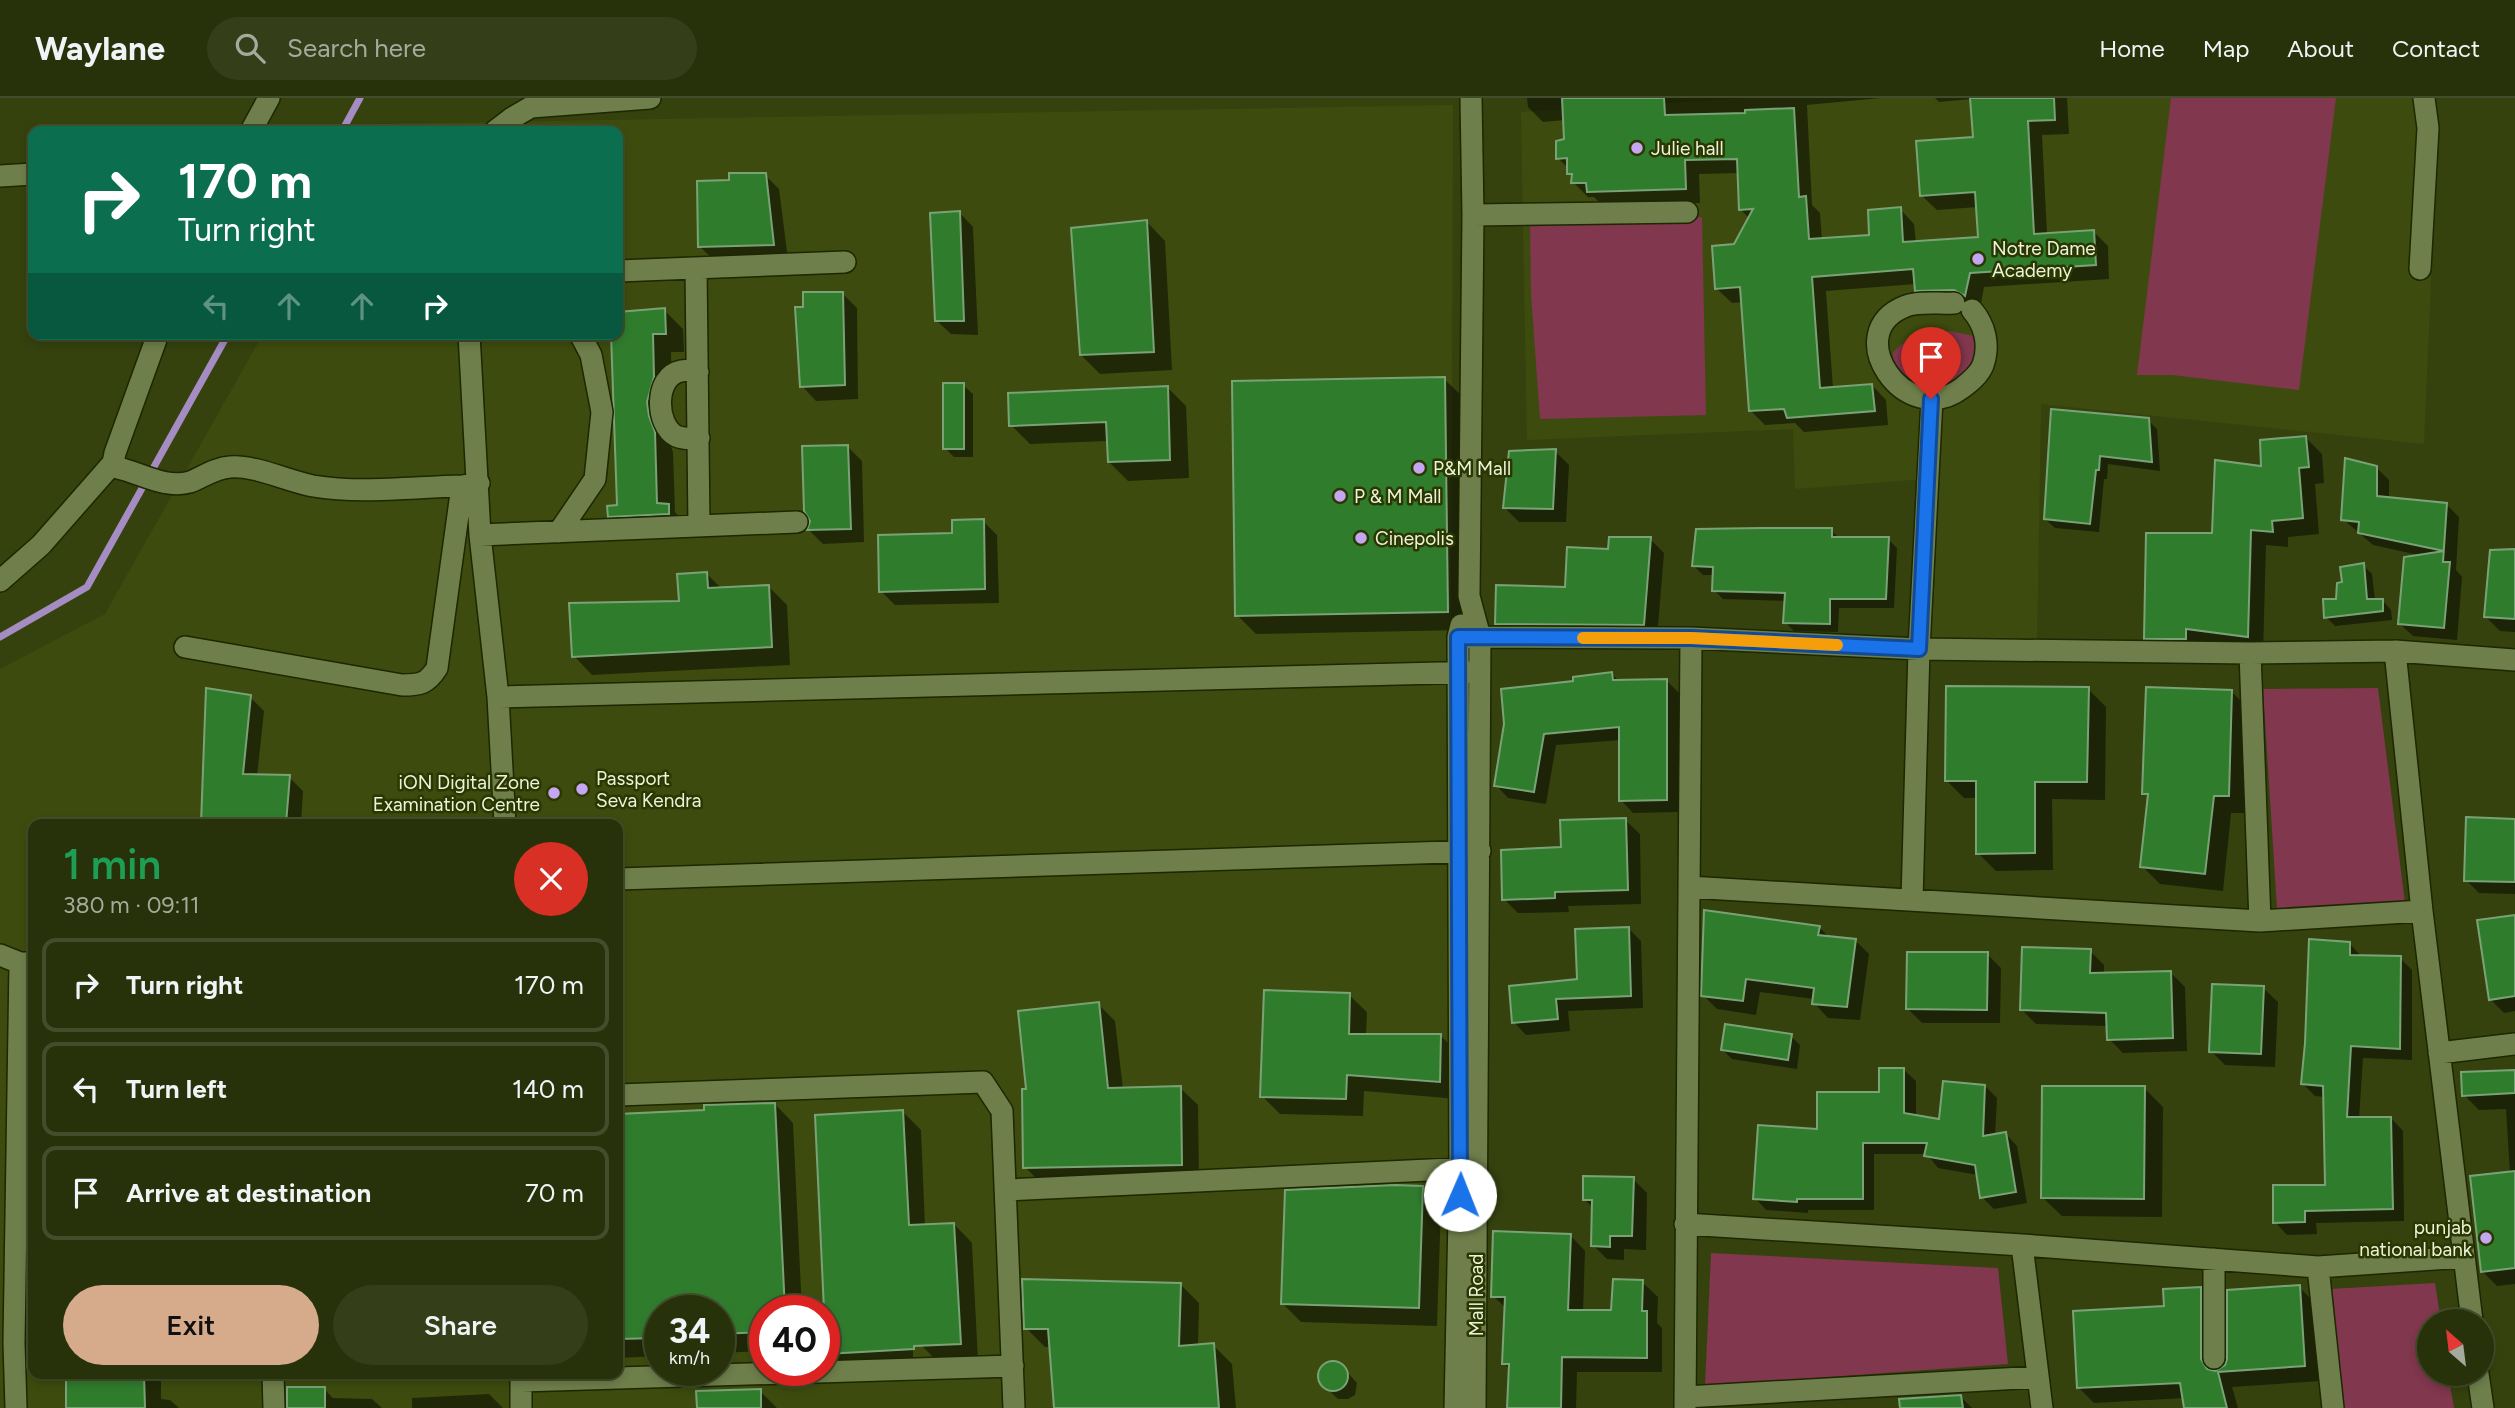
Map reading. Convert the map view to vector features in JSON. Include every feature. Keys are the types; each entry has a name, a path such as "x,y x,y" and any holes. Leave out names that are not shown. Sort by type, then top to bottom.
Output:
{"street":[{"path":"254,126 269,98"},
{"path":"502,126 531,107 650,98"},
{"path":"498,697 1469,672 1458,637 1469,596 1473,215 1471,98"},
{"path":"2420,270 2428,128 2424,98"},
{"path":"0,176 28,174"},
{"path":"1473,215 1687,212"},
{"path":"623,271 845,262"},
{"path":"696,268 699,526"},
{"path":"1907,305 1963,307 1981,320 1987,349 1982,367 1973,380 1956,392 1931,399 1915,395 1887,376 1878,351 1879,331 1890,316 1907,305"},
{"path":"156,340 115,453 121,467 163,482 189,482 229,467 244,468 312,486 341,489 470,484"},
{"path":"185,647 401,685 420,685 429,680 437,668 470,484 469,340"},
{"path":"559,532 595,479 602,412 591,355 583,340"},
{"path":"698,372 680,371 668,378 662,388 661,409 668,430 677,436 699,438"},
{"path":"1912,900 1919,649 1931,399"},
{"path":"0,581 121,467"},
{"path":"470,484 481,535 498,697 505,819"},
{"path":"481,535 797,522"},
{"name":"Mall Road","path":"1469,596 1480,637 1469,672 1466,1357 1475,1408"},
{"path":"1458,637 1691,638 1919,649 2250,653 2395,651 2515,660"},
{"path":"1691,638 1685,1402 2039,1377"},
{"path":"2395,651 2470,1309"},
{"path":"2250,653 2260,920"},
{"path":"623,879 1470,852"},
{"path":"1689,887 2260,920 2423,911"},
{"path":"16,1408 7,1341 18,960"},
{"path":"2440,1053 2515,1044"},
{"path":"623,1095 983,1082 1002,1111 1014,1408"},
{"path":"1005,1189 1468,1168"},
{"path":"1685,1224 2022,1245 2318,1268 2464,1257"},
{"path":"2022,1245 2042,1408"},
{"path":"2214,1259 2214,1358"},
{"path":"2318,1268 2333,1408"},
{"path":"1455,1408 1466,1357"},
{"path":"623,1376 1013,1366"},
{"path":"273,1379 274,1408"},
{"path":"521,1379 522,1408"},
{"path":"2480,1386 2483,1408"}],"shaded area":[{"name":"Notre Dame Academy","path":"1747,98 2418,98 2438,115 2424,444 2041,404 2037,643 1921,639 1925,479 1795,489 1793,429 1527,440 1521,112"},
{"path":"2171,98 2336,98 2299,390 2172,375 2137,375"},
{"path":"1453,105 1448,1408 0,1408 0,669 105,614 260,340 623,340 623,126 380,126"},
{"path":"1702,217 1706,415 1540,419 1531,294 1530,221"},
{"path":"1950,331 1974,336 1980,350 1962,384 1917,391 1894,368 1893,353 1911,339"},
{"path":"2378,688 2405,903 2277,909 2263,689"},
{"path":"1711,1253 1998,1268 2008,1364 1705,1386"},
{"path":"2435,1283 2439,1309 2417,1309 2417,1386 2450,1386 2454,1408 2343,1408 2330,1289"}],"building":[{"path":"1562,98 1664,98 1665,115 1745,113 1745,110 1794,108 1799,197 1806,196 1809,239 1869,235 1868,210 1901,207 1903,242 1978,237 1975,192 1920,196 1916,141 1973,137 1970,98 2054,98 2055,120 2028,121 2034,234 2094,230 2096,265 1970,273 1965,296 1954,290 1915,291 1913,269 1812,277 1820,388 1872,384 1875,411 1787,418 1784,409 1749,411 1740,287 1715,289 1712,246 1734,244 1753,209 1739,210 1737,159 1685,160 1686,189 1587,192 1586,183 1571,183 1572,174 1567,174 1567,158 1556,159 1556,141 1564,139"},
{"path":"729,173 766,173 774,245 698,247 697,181 729,180"},
{"path":"960,211 964,321 935,321 930,213"},
{"path":"1147,220 1154,352 1080,355 1071,228"},
{"path":"803,292 843,292 845,385 800,387 795,307 803,307"},
{"path":"665,308 666,334 653,334 654,377 647,402 655,432 657,503 669,504 669,514 608,517 607,506 617,505 611,340 623,340 623,312"},
{"name":"P & M Mall","path":"1445,377 1448,612 1235,616 1232,381"},
{"path":"943,383 964,383 964,449 943,449"},
{"path":"1168,386 1170,460 1108,462 1106,422 1009,426 1008,393"},
{"path":"2051,409 2149,418 2152,462 2100,456 2090,524 2044,519"},
{"path":"2306,436 2309,467 2299,468 2303,518 2272,521 2273,532 2251,530 2248,637 2186,629 2186,639 2144,639 2146,533 2212,533 2215,460 2261,466 2260,440"},
{"path":"848,445 851,529 807,530 810,521 804,511 802,446"},
{"path":"1556,449 1553,509 1503,508 1509,451"},
{"path":"2345,458 2377,466 2377,496 2447,503 2444,551 2358,533 2359,522 2341,520"},
{"path":"984,519 985,589 879,592 878,535 952,533 952,520"},
{"path":"1832,528 1832,537 1889,537 1886,599 1830,599 1830,624 1783,623 1785,593 1712,591 1713,567 1692,566 1696,529"},
{"path":"1609,537 1651,537 1644,625 1495,624 1496,585 1565,587 1567,547 1608,549"},
{"path":"2515,549 2515,619 2484,617 2490,550"},
{"path":"2444,551 2443,562 2450,562 2444,628 2398,624 2404,557"},
{"path":"2364,563 2367,599 2383,599 2383,611 2324,618 2323,599 2336,599 2337,583 2342,582 2340,567"},
{"path":"707,572 708,588 769,585 772,647 572,657 569,603 679,601 677,574"},
{"path":"1612,672 1613,680 1667,679 1667,800 1619,801 1619,727 1544,734 1534,792 1494,786 1504,724 1501,689 1573,681 1573,677"},
{"path":"1946,686 2089,687 2087,782 2035,782 2035,853 1976,854 1976,781 1945,781"},
{"path":"2146,687 2232,690 2229,796 2214,796 2205,874 2140,867 2148,794 2142,794"},
{"path":"206,688 251,695 243,774 290,775 286,819 201,819"},
{"path":"2466,817 2515,819 2515,882 2464,881"},
{"path":"1626,818 1628,890 1555,892 1555,898 1502,900 1501,850 1561,847 1560,820"},
{"path":"1704,910 1820,926 1818,935 1856,939 1847,1007 1812,1004 1814,988 1746,979 1743,1001 1701,996"},
{"path":"2515,915 2515,996 2489,1000 2477,920"},
{"path":"1629,927 1631,996 1556,999 1558,1019 1512,1023 1509,986 1577,979 1575,929"},
{"path":"2309,939 2350,942 2350,955 2401,956 2400,1049 2351,1046 2347,1117 2391,1117 2393,1209 2305,1211 2305,1222 2273,1223 2273,1185 2325,1185 2323,1086 2301,1084"},
{"path":"2022,947 2091,949 2090,973 2171,971 2173,1038 2107,1040 2106,1013 2020,1010"},
{"path":"1907,952 1988,952 1987,1010 1906,1009"},
{"path":"2212,984 2264,986 2261,1054 2209,1052"},
{"path":"1264,990 1350,993 1349,1034 1441,1034 1440,1082 1347,1075 1346,1099 1260,1097"},
{"path":"1099,1002 1108,1088 1181,1086 1182,1165 1023,1168 1022,1089 1026,1089 1018,1011"},
{"path":"1725,1024 1792,1034 1788,1060 1721,1050"},
{"path":"1879,1068 1904,1068 1904,1113 1939,1119 1943,1081 1985,1085 1983,1136 2006,1132 2016,1192 1980,1198 1975,1165 1924,1156 1927,1143 1863,1143 1863,1199 1797,1199 1797,1202 1753,1199 1758,1125 1817,1129 1817,1092 1879,1092"},
{"path":"2515,1070 2515,1093 2462,1096 2461,1072"},
{"path":"2042,1086 2145,1086 2144,1199 2041,1198"},
{"path":"775,1103 784,1295 749,1295 749,1333 735,1333 735,1295 644,1295 644,1338 623,1339 623,1114 704,1110 704,1105"},
{"path":"903,1110 909,1225 954,1223 961,1344 840,1353 840,1295 823,1295 815,1115"},
{"path":"2515,1171 2515,1268 2481,1272 2470,1176"},
{"path":"1583,1176 1634,1177 1632,1236 1610,1236 1610,1247 1591,1246 1592,1200 1583,1200"},
{"path":"1423,1186 1419,1308 1281,1304 1285,1190"},
{"path":"1493,1231 1571,1234 1568,1310 1611,1310 1613,1279 1643,1280 1642,1311 1647,1311 1647,1358 1562,1357 1561,1408 1507,1408 1509,1364 1502,1364 1505,1297 1491,1297"},
{"path":"1022,1279 1181,1283 1179,1346 1214,1343 1219,1408 1054,1408 1048,1329 1024,1329"},
{"path":"2300,1285 2305,1366 2218,1372 2227,1408 2184,1408 2180,1383 2077,1388 2073,1311 2164,1306 2163,1289 2201,1287 2201,1359 2207,1369 2215,1371 2225,1365 2227,1359 2227,1290"},
{"path":"1333,1361 1344,1365 1348,1376 1344,1387 1333,1391 1322,1387 1318,1376 1322,1365"},
{"path":"66,1379 144,1379 145,1408 66,1408"},
{"path":"287,1387 325,1387 325,1408 287,1408"},
{"path":"761,1389 761,1408 697,1408 696,1391"},
{"path":"1961,1395 1963,1408 1900,1408 1899,1399"}],"waterway":[{"path":"345,126 360,98"},
{"path":"0,637 87,587 225,340"}],"slow traffic":[{"path":"1583,638 1691,638 1837,645"}],"place":[{"name":"Julie hall","path":"1637,148"},
{"name":"Notre Dame Academy","path":"1978,259"},
{"name":"P&M Mall","path":"1419,468"},
{"name":"P & M Mall","path":"1340,496"},
{"name":"Cinepolis","path":"1361,538"},
{"name":"Passport Seva Kendra","path":"582,789"},
{"name":"iON Digital Zone Examination Centre","path":"554,793"},
{"name":"punjab national bank","path":"2486,1238"}],"route":[{"path":"1460,1195 1458,637 1691,638 1919,649 1931,399"}]}
